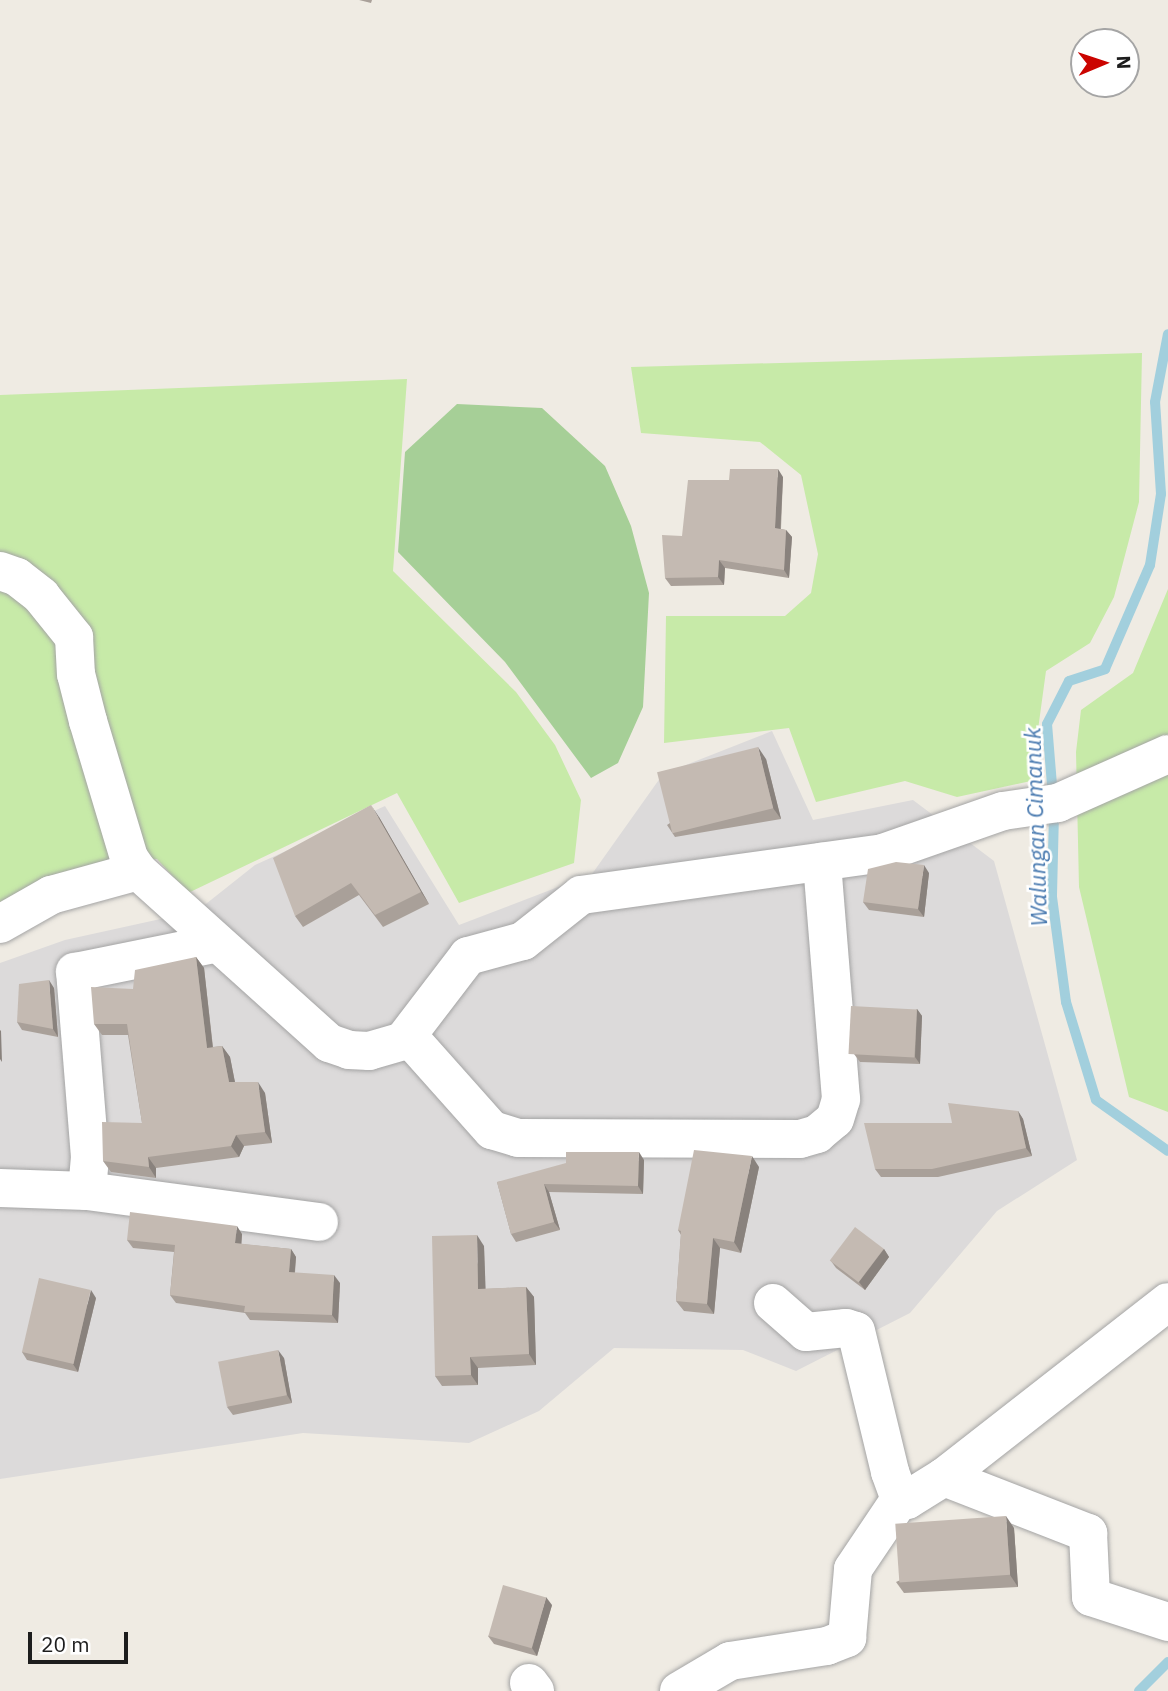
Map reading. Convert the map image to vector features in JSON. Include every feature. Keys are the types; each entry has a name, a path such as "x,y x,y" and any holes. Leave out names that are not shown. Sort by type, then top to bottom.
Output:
{"street":[{"path":"0,571 17,577 41,596 74,637 76,674 129,858 138,872 215,944 329,1043 369,1051 390,1047 409,1037 468,956 523,941 581,895 883,853 1003,811 1058,803 1168,754"},
{"path":"409,1037 492,1130 518,1138 800,1139 817,1134 835,1119 841,1099 822,862"},
{"path":"0,924 51,895 138,872"},
{"path":"87,1191 90,1157 75,972 215,944"},
{"path":"0,1188 87,1191 319,1222"},
{"path":"896,1487 915,1498 1168,1302"},
{"path":"679,1691 730,1661 827,1646 847,1638 853,1569 896,1487 856,1331 846,1328 806,1332 773,1303"},
{"path":"944,1477 1088,1534 1091,1597 1168,1622"}],"shaded area":[{"path":"772,731 813,820 913,800 994,861 1077,1160 997,1211 910,1313 796,1371 743,1350 614,1348 539,1411 469,1443 303,1433 0,1479 0,963 65,940 197,911 255,865 385,806 459,925 592,874 663,774"}],"green space":[{"path":"1142,353 1139,502 1114,597 1090,643 1046,671 1031,781 957,797 905,781 816,802 789,728 664,743 666,616 785,616 811,593 818,554 801,475 760,442 641,433 631,367"},
{"path":"407,379 393,571 516,692 555,745 581,800 574,863 459,903 397,793 188,893 157,859 107,862 0,910 0,395"},
{"path":"457,404 542,408 605,466 631,526 649,593 643,707 618,763 591,778 505,662 398,552 405,452"},
{"path":"1168,589 1168,1112 1129,1097 1079,887 1076,752 1081,710 1133,673"}],"building":[{"path":"730,469 778,469 775,528 786,530 784,570 719,560 718,577 665,578 662,535 682,536 688,480 729,480"},
{"path":"758,747 773,808 672,833 657,772"},
{"path":"371,805 421,892 375,915 351,883 295,916 273,858"},
{"path":"896,862 924,865 918,909 863,902 868,869"},
{"path":"196,957 207,1048 222,1046 229,1082 258,1082 265,1132 236,1135 231,1146 148,1157 149,1167 103,1161 102,1122 142,1123 127,1024 94,1024 91,987 133,989 135,970"},
{"path":"49,980 53,1029 17,1022 19,984"},
{"path":"851,1006 917,1009 914,1057 848,1054"},
{"path":"948,1103 1018,1111 1026,1148 932,1169 875,1169 864,1123 952,1123"},
{"path":"694,1150 752,1156 734,1242 713,1238 707,1304 676,1301 681,1231 678,1230"},
{"path":"566,1152 639,1152 638,1186 544,1184 554,1222 511,1234 497,1182 566,1163"},
{"path":"130,1212 237,1226 235,1243 291,1249 289,1272 334,1275 332,1315 244,1312 245,1306 170,1295 175,1245 127,1240"},
{"path":"855,1227 884,1249 858,1282 830,1261"},
{"path":"477,1235 478,1289 526,1287 529,1354 470,1357 471,1375 435,1376 432,1236"},
{"path":"39,1278 91,1290 74,1364 22,1352"},
{"path":"278,1350 287,1395 227,1407 218,1362"},
{"path":"1006,1516 1010,1575 899,1583 895,1524"},
{"path":"503,1585 546,1597 532,1648 488,1636"}],"waterway":[{"name":"Walungan Cimanuk","path":"1053,797 1047,724 1069,681 1105,669 1150,565 1161,494 1155,402 1168,334"},
{"name":"Walungan Cimanuk","path":"1054,813 1052,897 1066,1002 1096,1100 1168,1151"},
{"name":"Walungan Cimanuk","path":"1139,1691 1168,1662"}]}
